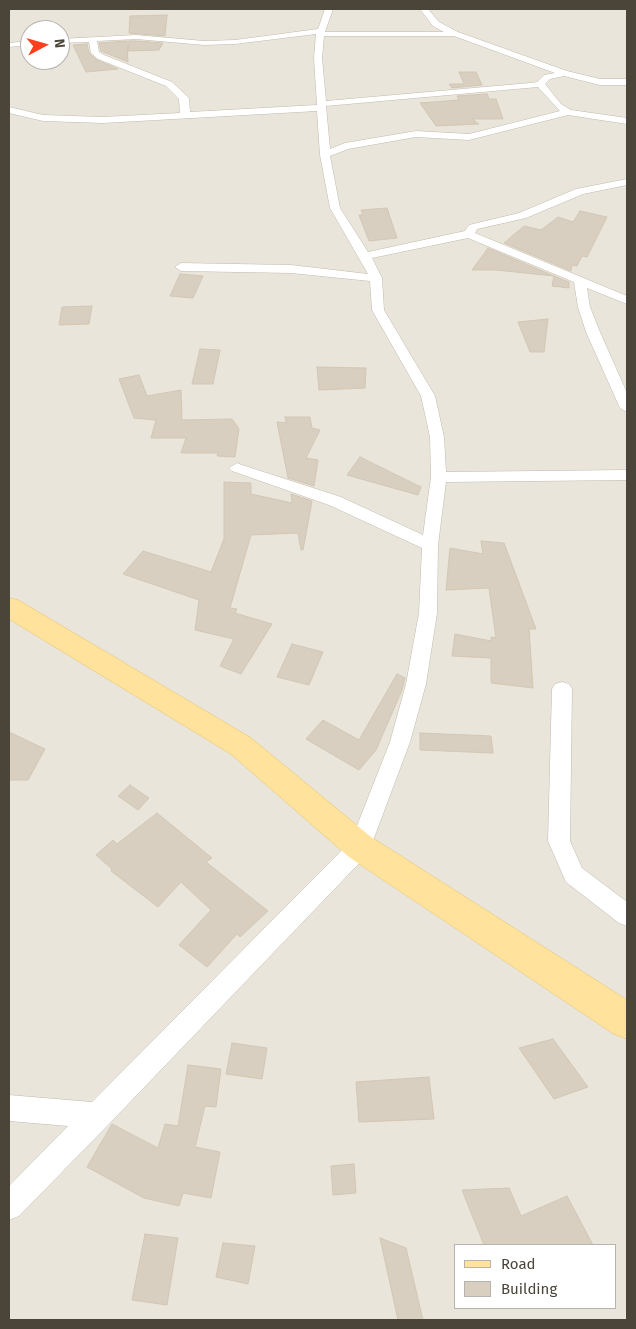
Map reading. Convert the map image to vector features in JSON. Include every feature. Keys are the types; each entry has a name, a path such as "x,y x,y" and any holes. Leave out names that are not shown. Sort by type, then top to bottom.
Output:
{"main road":[{"path":"9,607 241,746 360,847 627,1020"}],"street":[{"path":"9,1206 360,847 400,742 416,684 428,613 430,545 439,477 437,437 428,396 378,310 376,278 365,256 335,208 325,155 318,58 321,32 329,9"},
{"path":"424,9 436,24 455,34 564,73 600,82 627,82"},
{"path":"70,40 144,37 218,43 321,32 455,34"},
{"path":"92,39 95,53 101,57 170,84 184,98 186,115"},
{"path":"9,110 43,118 65,120 186,115 321,106 540,84 547,77 564,73"},
{"path":"540,84 558,106 568,112 627,121"},
{"path":"325,155 346,146 416,134 469,137 568,112"},
{"path":"469,234 473,227 522,216 580,190 627,182"},
{"path":"365,256 469,234 627,300"},
{"path":"181,267 301,270 376,278"},
{"path":"580,280 584,307 592,332 627,408"},
{"path":"237,468 335,502 430,545"},
{"path":"439,477 627,475"},
{"path":"562,689 559,841 574,874 627,915"},
{"path":"9,1108 99,1116"}],"shaded area":[{"path":"9,9 627,9 627,1320 9,1320"}],"building":[{"path":"167,15 165,36 129,33 130,16"},
{"path":"127,41 128,62 101,51 99,43"},
{"path":"129,41 163,43 159,50 128,51"},
{"path":"87,44 89,53 97,60 118,69 86,72 73,45"},
{"path":"459,72 476,72 482,85 452,88 449,84 464,84"},
{"path":"487,94 489,99 496,99 503,119 472,119 479,124 436,126 420,103 459,100 457,96"},
{"path":"387,208 397,238 369,241 359,215 363,215 361,210"},
{"path":"580,211 607,217 587,257 582,256 577,266 572,265 571,271 504,243 524,226 541,230 558,217 573,222"},
{"path":"488,248 554,276 496,270 472,270"},
{"path":"180,274 203,276 193,298 170,296"},
{"path":"554,276 569,282 569,288 552,286"},
{"path":"92,306 89,324 59,325 62,307"},
{"path":"548,319 544,352 530,352 518,322"},
{"path":"200,349 220,350 213,384 192,384"},
{"path":"317,367 366,368 365,388 319,390"},
{"path":"139,375 147,396 181,390 182,420 232,419 239,429 235,457 217,456 218,453 181,453 186,438 151,438 156,420 134,418 119,379"},
{"path":"285,417 310,417 312,428 320,430 306,458 318,460 314,486 288,478 277,422 286,423"},
{"path":"360,457 421,487 418,495 347,475"},
{"path":"224,482 251,483 251,494 292,503 291,494 312,501 303,550 301,550 298,533 251,535 230,608 237,609 235,613 272,624 241,674 220,666 234,639 195,630 199,600 123,574 143,551 211,572 224,539"},
{"path":"481,541 504,543 536,629 529,629 533,688 491,683 491,658 452,656 455,634 491,641 491,637 496,638 489,588 446,590 450,548 483,554"},
{"path":"292,644 323,652 309,685 277,677"},
{"path":"397,674 405,678 402,690 376,750 359,770 306,739 323,720 359,740"},
{"path":"9,732 45,749 28,780 9,780"},
{"path":"420,733 491,736 493,753 420,750"},
{"path":"130,785 149,798 138,810 118,796"},
{"path":"157,813 212,858 206,862 268,911 240,937 237,934 207,967 179,945 211,910 181,882 158,907 111,871 112,869 96,855 113,840 117,844"},
{"path":"553,1039 588,1087 554,1099 519,1048"},
{"path":"232,1043 267,1048 262,1079 226,1074"},
{"path":"188,1065 221,1069 216,1107 205,1106 195,1147 220,1152 211,1198 183,1193 179,1206 144,1198 87,1167 112,1124 158,1148 165,1124 178,1126"},
{"path":"429,1077 434,1119 359,1122 356,1082"},
{"path":"354,1164 356,1193 333,1195 331,1166"},
{"path":"509,1188 521,1216 567,1196 592,1244 484,1244 462,1190"},
{"path":"145,1234 178,1238 167,1305 132,1300"},
{"path":"380,1238 406,1248 423,1320 398,1320"},
{"path":"223,1243 255,1246 248,1284 216,1277"}]}
